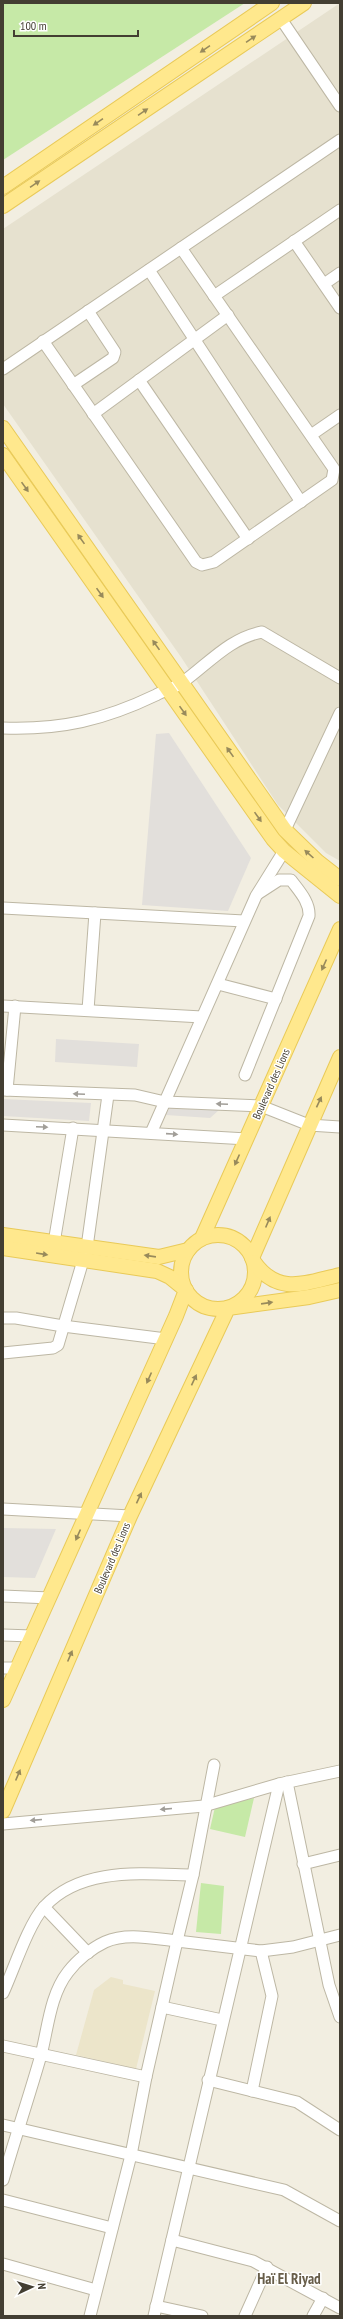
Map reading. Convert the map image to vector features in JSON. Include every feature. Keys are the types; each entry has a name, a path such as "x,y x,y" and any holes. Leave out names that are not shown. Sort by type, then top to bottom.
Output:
{"main road":[{"path":"3,187 272,3"},
{"path":"3,206 304,3"},
{"path":"3,428 285,830 317,861 340,878"},
{"path":"3,455 284,851 340,896"},
{"name":"Boulevard des Lions","path":"202,1238 340,929"},
{"path":"228,1308 242,1300 250,1290 255,1278 253,1260 309,1125 340,1057"},
{"path":"3,1248 84,1254 159,1257 188,1250 202,1238 215,1234 228,1236 244,1244 263,1274 277,1283 303,1283 340,1275"},
{"path":"3,1235 54,1243 84,1254 157,1272 177,1282 194,1300 204,1306 216,1309 303,1298 340,1290"},
{"path":"3,1700 166,1339 186,1290 181,1270 188,1250"},
{"name":"Boulevard des Lions","path":"3,1811 130,1516 228,1308"}],"street":[{"path":"281,19 340,106"},
{"path":"3,369 340,140"},
{"path":"214,296 340,210"},
{"path":"294,242 340,308"},
{"path":"43,342 196,562 202,565 214,562 248,539 332,480 334,469 181,248"},
{"path":"149,270 301,502"},
{"path":"324,284 340,274"},
{"path":"73,385 114,358 115,352 88,311"},
{"path":"93,414 228,315"},
{"path":"139,380 248,539"},
{"path":"311,435 340,415"},
{"path":"3,728 44,728 92,721 123,710 182,683 213,656 248,635 262,632 340,678"},
{"path":"285,830 340,713"},
{"path":"151,1133 256,896 284,851"},
{"path":"245,1076 309,916 310,910 308,904 291,880 279,880 256,896"},
{"path":"3,908 244,922"},
{"path":"88,1010 95,913"},
{"path":"218,984 276,1000"},
{"path":"3,1006 202,1017"},
{"path":"15,1006 5,1090 135,1095 165,1102 261,1106 309,1125 340,1127"},
{"path":"3,1353 53,1348 58,1345 84,1254 108,1095"},
{"path":"3,1124 246,1139"},
{"path":"54,1243 73,1128"},
{"path":"3,1318 16,1318 63,1326 166,1339"},
{"path":"3,1509 130,1516"},
{"path":"3,1596 50,1598"},
{"path":"3,1635 32,1636"},
{"path":"3,1668 17,1668"},
{"path":"90,2316 131,2155 146,2077 193,1875 204,1806 214,1765"},
{"path":"3,1824 204,1806 283,1783 340,1771"},
{"path":"283,1783 321,1940 329,1984 340,2017"},
{"path":"202,2316 155,2311 239,1948 283,1783"},
{"path":"303,1864 340,1855"},
{"path":"3,1992 35,1920 44,1907 64,1892 86,1881 105,1877 132,1874 193,1875"},
{"path":"44,1907 88,1953"},
{"path":"3,2180 41,2055 54,2000 61,1983 68,1972 88,1953 105,1942 116,1938 136,1937 261,1951 293,1947 340,1935"},
{"path":"252,2091 272,1996 261,1951"},
{"path":"162,2007 222,2020"},
{"path":"3,2046 146,2077"},
{"path":"208,2080 296,2102 340,2130"},
{"path":"3,2125 19,2130 131,2155 188,2166 284,2190 340,2221"},
{"path":"3,2200 112,2228"},
{"path":"172,2240 242,2257 267,2268 340,2308"},
{"path":"3,2264 96,2290"},
{"path":"245,2316 267,2268"},
{"path":"312,2316 323,2298"}],"shaded area":[{"path":"340,3 340,861 326,853 278,805 181,657 3,404 3,229"},
{"path":"169,733 251,858 228,911 142,905 156,734"},
{"path":"56,1039 139,1044 137,1067 55,1062"},
{"path":"3,1099 91,1103 89,1121 3,1116"},
{"path":"170,1107 219,1110 210,1118 166,1115"},
{"path":"3,1528 56,1529 35,1578 3,1577"},
{"path":"111,1977 123,1980 123,1984 155,1991 136,2069 76,2055 94,1990"}],"green space":[{"path":"3,3 245,3 3,160"},
{"path":"254,1798 245,1837 210,1829 215,1807"},
{"path":"201,1883 224,1886 221,1934 196,1932"}],"district":[{"name":"Haï El Riyad","path":"289,2278"}]}
